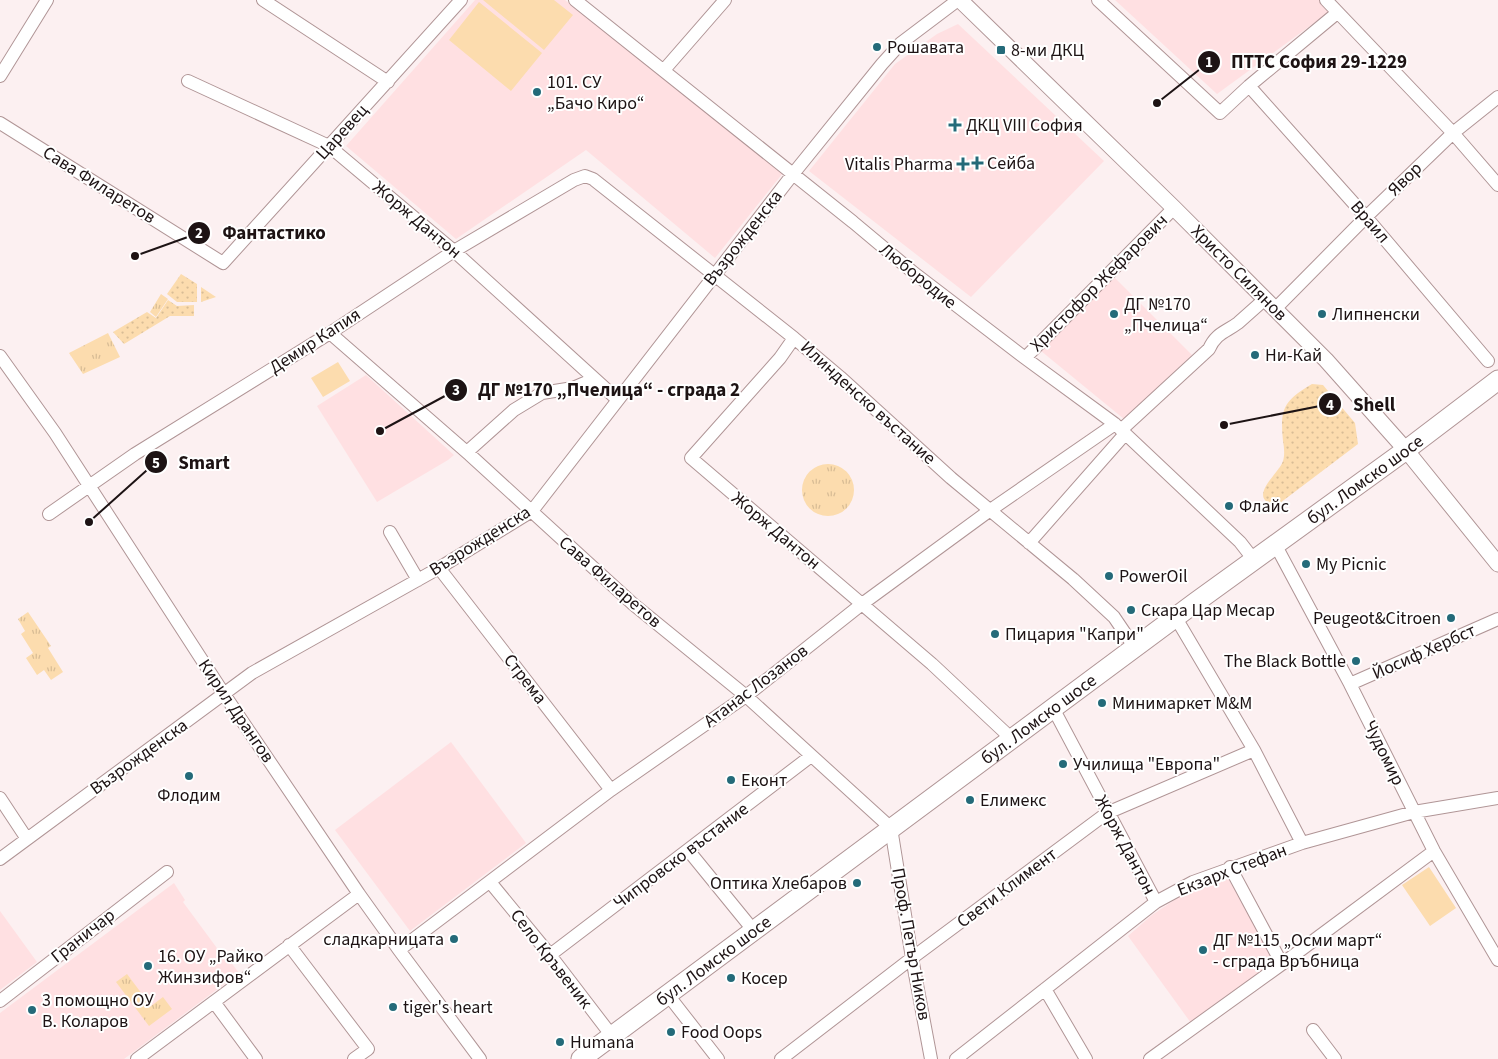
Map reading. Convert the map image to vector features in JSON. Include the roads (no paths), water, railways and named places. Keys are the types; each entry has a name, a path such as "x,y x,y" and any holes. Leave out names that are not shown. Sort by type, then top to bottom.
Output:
{"main road":[{"name":"бул. Ломско шосе","path":"581,1059 1275,544 1406,450 1498,380"}],"street":[{"path":"0,76 47,0"},
{"path":"263,0 388,82"},
{"name":"Царевец","path":"223,263 461,0"},
{"name":"Любородие","path":"575,0 914,273 1120,429 1240,542 1254,560"},
{"path":"664,70 725,0"},
{"name":"Възрожденска","path":"0,859 252,673 439,568 532,511 792,174 882,64 901,43 959,0"},
{"name":"Христо Силянов","path":"959,0 1174,208 1326,360 1406,450 1498,564"},
{"path":"1098,0 1220,113 1249,86 1337,13"},
{"path":"1326,0 1453,133 1498,185"},
{"name":"Жорж Дантон","path":"188,81 329,146 454,251 618,400"},
{"name":"Враил","path":"1249,86 1366,217 1488,361"},
{"name":"Явор","path":"1120,429 1210,349 1212,343 1220,334 1270,304 1366,217 1453,133 1498,97"},
{"name":"Сава Филаретов","path":"0,123 223,263"},
{"name":"Демир Капия","path":"49,514 135,454 330,333 454,251 574,180 585,176"},
{"name":"Илинденско въстание","path":"585,176 593,179 794,338 857,392 951,478 1073,579 1114,617 1135,648"},
{"name":"Христофор Жефарович","path":"1025,358 1174,208"},
{"name":"Сава Филаретов","path":"330,333 467,452 633,604 746,696 891,828"},
{"name":"Жорж Дантон","path":"794,338 780,358 692,458 932,664 1012,739"},
{"name":"Кирил Дрангов","path":"0,356 49,425 224,694 359,894 398,950 480,1059"},
{"path":"467,452 514,410 542,393 573,388 594,379"},
{"path":"1029,543 1120,429"},
{"name":"Атанас Лозанов","path":"398,950 611,790 746,696 862,604 989,510 1120,429"},
{"path":"390,532 418,580"},
{"name":"Чудомир","path":"1275,544 1350,684 1434,852 1498,960"},
{"name":"Стрема","path":"439,568 611,790"},
{"path":"1176,618 1254,750 1302,843"},
{"name":"Йосиф Хербст","path":"1350,684 1498,619"},
{"name":"Жорж Дантон","path":"1053,708 1156,902"},
{"name":"Свети Климент","path":"781,1059 912,958 1108,813 1254,750"},
{"name":"Чипровско въстание","path":"550,955 811,756"},
{"path":"0,798 27,839"},
{"name":"Екзарх Стефан","path":"956,1059 1156,902 1192,882 1302,843 1414,812 1498,798"},
{"name":"Проф. Петър Ников","path":"891,828 931,1059"},
{"path":"688,850 754,931"},
{"path":"1150,1059 1434,852"},
{"path":"1230,867 1282,964"},
{"name":"Граничар","path":"0,1001 167,872"},
{"name":"Село Кръвеник","path":"490,882 550,955 612,1036"},
{"path":"137,1059 359,894"},
{"path":"289,945 368,1049 354,1059"},
{"path":"1045,989 1086,1059"},
{"path":"668,995 718,1059"},
{"path":"214,1002 256,1059"},
{"path":"1313,1030 1335,1059"}],"place":[{"name":"Рошавата","path":"877,47"},
{"name":"8-ми ДКЦ","path":"1001,50"},
{"name":"101. СУ „Бачо Киро“","path":"537,92"},
{"name":"ПТТС София 29-1229","path":"1157,103"},
{"name":"ДКЦ VIII София","path":"955,125"},
{"name":"Сейба","path":"977,163"},
{"name":"Vitalis Pharma","path":"963,164"},
{"name":"Фантастико","path":"135,256"},
{"name":"ДГ №170 „Пчелица“","path":"1114,314"},
{"name":"Липненски","path":"1322,314"},
{"name":"Ни-Кай","path":"1255,355"},
{"name":"Shell","path":"1224,425"},
{"name":"ДГ №170 „Пчелица“ - сграда 2","path":"380,431"},
{"name":"Флайс","path":"1229,506"},
{"name":"Smart","path":"89,522"},
{"name":"My Picnic","path":"1306,564"},
{"name":"PowerOil","path":"1109,576"},
{"name":"Скара Цар Месар","path":"1131,610"},
{"name":"Peugeot&Citroen","path":"1451,618"},
{"name":"Пицария \"Капри\"","path":"995,634"},
{"name":"The Black Bottle","path":"1356,661"},
{"name":"Минимаркет М&М","path":"1102,703"},
{"name":"Училища \"Европа\"","path":"1063,764"},
{"name":"Флодим","path":"189,776"},
{"name":"Еконт","path":"731,780"},
{"name":"Елимекс","path":"970,800"},
{"name":"Оптика Хлебаров","path":"857,883"},
{"name":"сладкарницата","path":"454,939"},
{"name":"ДГ №115 „Осми март“ - сграда Връбница","path":"1203,950"},
{"name":"16. ОУ „Райко Жинзифов“","path":"148,966"},
{"name":"Косер","path":"731,978"},
{"name":"tiger's heart","path":"393,1007"},
{"name":"3 помощно ОУ В. Коларов","path":"32,1010"},
{"name":"Food Oops","path":"671,1032"},
{"name":"Humana","path":"560,1042"}]}
